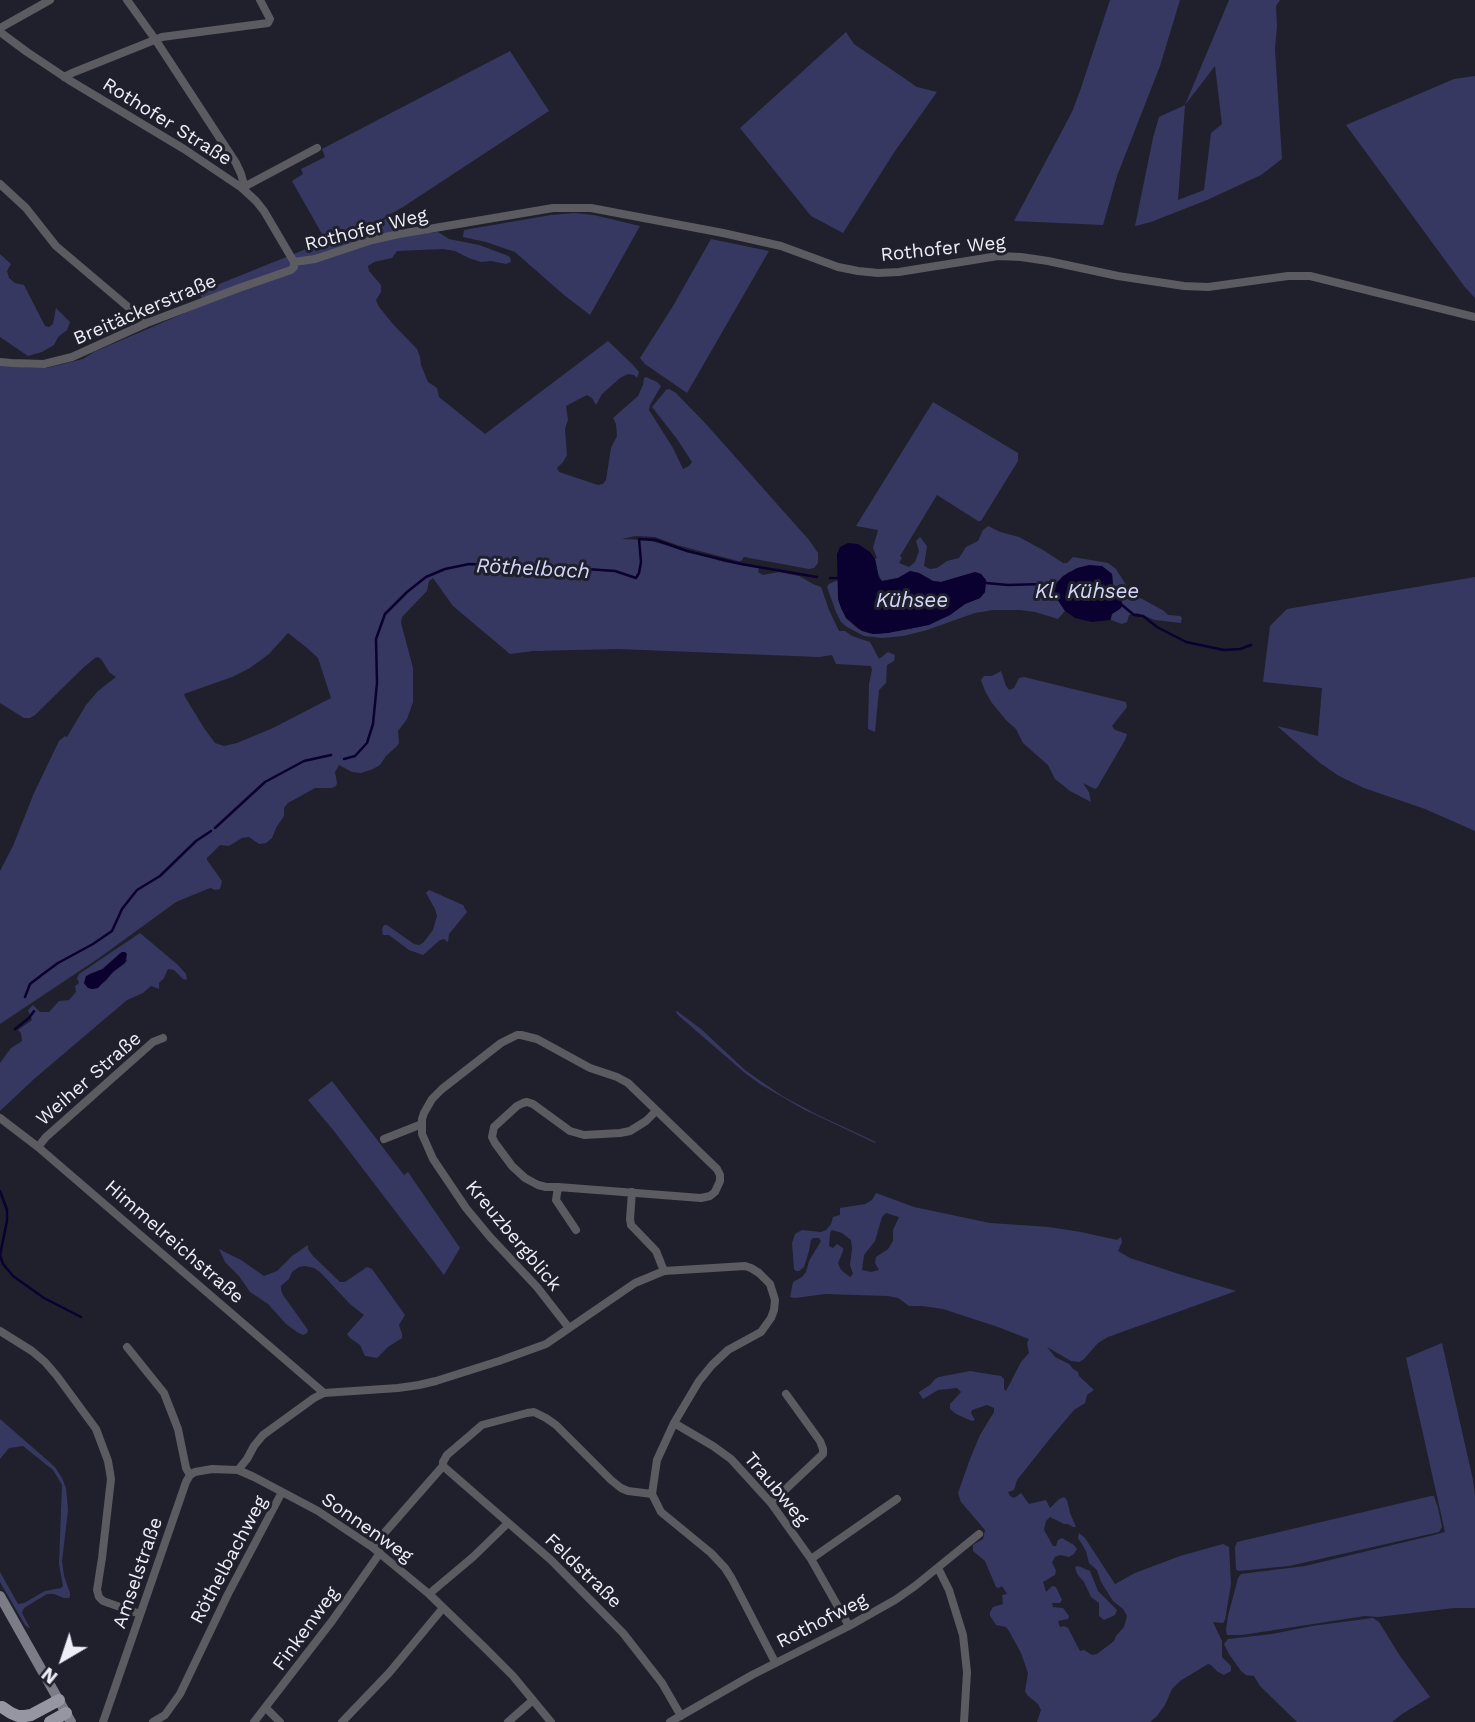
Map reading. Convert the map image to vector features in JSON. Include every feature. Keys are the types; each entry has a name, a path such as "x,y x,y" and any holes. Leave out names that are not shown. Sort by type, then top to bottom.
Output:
{"main road":[{"path":"1,1703 10,1713 25,1716 59,1700"},
{"path":"1,1703 6,1722"},
{"path":"50,1722 68,1717"}],"street":[{"path":"0,30 17,17 50,0"},
{"path":"127,0 236,163 243,181 242,188"},
{"path":"65,77 155,39 268,23 270,19 260,0"},
{"name":"Rothofer Straße","path":"0,30 65,77 184,149 242,188 264,211 294,262"},
{"path":"242,188 317,148"},
{"path":"0,184 26,208 56,246 147,323"},
{"name":"Rothofer Weg","path":"294,262 304,262 400,234 553,208 591,208 769,243 838,267 858,271 899,272 998,256 1048,261 1118,276 1208,288 1288,276 1310,276 1475,317"},
{"name":"Breitäckerstraße","path":"0,362 58,362 147,323 291,270 294,262"},
{"path":"384,1139 422,1124 427,1106 442,1088 501,1043 521,1035 537,1040 590,1068 623,1080 635,1089 717,1169 720,1175 719,1185 712,1195 701,1198 538,1185 512,1166 492,1138 495,1127 523,1102 533,1104 570,1131 583,1135 627,1132 646,1121 656,1111"},
{"name":"Weiher Straße","path":"38,1147 46,1136 153,1042 163,1038"},
{"name":"Himmelreichstraße","path":"0,1118 38,1147 324,1393"},
{"name":"Kreuzbergblick","path":"422,1124 422,1134 433,1159 456,1194 569,1328"},
{"path":"558,1187 556,1200 576,1230"},
{"path":"632,1192 631,1225 656,1251 664,1271"},
{"name":"Röthelbachweg","path":"153,1722 164,1715 180,1694 228,1594 282,1492 238,1470 263,1435 314,1398 324,1393 397,1388 436,1381 546,1344 635,1283 664,1271 745,1266 759,1273 770,1284 775,1300 771,1318 761,1332 728,1350 712,1365 699,1381 674,1423"},
{"path":"0,1331 45,1362 96,1429 108,1461 111,1479 97,1590 103,1601 140,1614"},
{"path":"127,1347 164,1393 178,1429 186,1468 190,1475 201,1470 238,1470"},
{"path":"771,1503 823,1454 820,1441 786,1394"},
{"path":"372,1546 443,1466 447,1455 482,1425 534,1412 556,1425 621,1488 652,1494"},
{"path":"674,1423 657,1460 652,1494 661,1512 699,1542 725,1568 775,1662"},
{"name":"Traubweg","path":"674,1423 731,1460 771,1503 811,1559 849,1626"},
{"name":"Feldstraße","path":"443,1466 551,1560 623,1633 662,1683 681,1716"},
{"name":"Amselstraße","path":"103,1722 190,1475"},
{"name":"Sonnenweg","path":"282,1492 337,1522 372,1546 429,1594 495,1658 551,1722"},
{"path":"811,1559 897,1500"},
{"path":"429,1594 473,1558 508,1523"},
{"name":"Rothofweg","path":"670,1722 775,1662 895,1600 979,1534"},
{"name":"Finkenweg","path":"254,1722 332,1622 380,1553"},
{"path":"937,1568 949,1590 963,1635 967,1672 964,1722"},
{"path":"0,1597 68,1717"},
{"path":"342,1722 389,1673 443,1608"},
{"path":"508,1722 533,1700"},
{"path":"266,1708 280,1722"}],"shaded area":[{"path":"1110,0 1180,0 1160,66 1117,176 1103,225 1014,221 1072,112"},
{"path":"1229,0 1280,0 1276,6 1275,49 1282,159 1261,175 1207,200 1135,226 1159,117 1185,105","holes":["1215,66 1222,124 1211,133 1204,190 1178,200 1185,105"]},
{"path":"846,32 854,44 917,87 937,92 895,151 843,233 811,216 740,128"},
{"path":"510,51 549,111 380,220 397,218 403,222 396,238 438,232 449,239 479,245 506,255 511,262 481,262 443,249 397,251 392,258 368,266 381,285 381,292 376,300 379,307 417,349 428,382 437,388 439,397 485,434 608,341 639,372 637,378 628,374 620,378 602,394 596,405 587,395 566,406 567,455 557,468 559,472 598,485 606,480 611,448 617,436 613,418 638,396 646,377 661,386 649,410 683,469 689,466 692,462 652,407 666,390 676,393 809,540 818,553 818,563 809,569 744,557 738,561 655,537 635,536 622,539 648,540 724,562 759,568 758,572 763,575 779,572 799,576 821,587 839,631 870,642 879,659 888,652 895,655 894,661 887,665 886,683 879,690 875,732 868,729 871,666 836,664 832,655 819,657 618,649 510,654 453,606 433,578 429,581 427,591 402,617 401,623 413,668 413,702 407,719 398,731 399,743 380,765 361,773 352,772 339,765 335,772 336,786 315,788 288,803 272,838 266,843 259,844 249,837 229,846 220,845 207,860 222,881 220,889 210,888 176,902 99,958 0,1024 0,871 59,741 67,737 86,705 98,691 116,677 98,657 30,718 24,718 0,703 0,366 47,368 83,359 208,303 197,293 326,241 292,181 303,174 301,169 325,157 322,149","holes":["288,633 318,658 331,698 237,743 224,746 215,743 184,694 250,668 269,654"]},
{"path":"1475,76 1475,298 1346,125 1454,79"},
{"path":"574,213 640,226 590,315 515,252 463,237 464,230"},
{"path":"711,239 769,251 687,393 640,358"},
{"path":"0,254 11,264 7,271 9,278 24,285 45,326 53,324 56,308 70,322 67,330 58,337 54,345 42,352 28,356 0,337"},
{"path":"933,402 1018,453 1018,461 981,521 937,495 900,556 902,558 899,563 909,567 915,562 919,551 916,541 920,537 927,546 924,566 937,568 947,561 959,558 966,547 978,541 988,526 1019,537 1063,563 1073,557 1108,563 1116,569 1135,595 1168,615 1180,616 1181,623 1155,620 1137,613 1129,615 1127,622 1122,624 1111,620 1112,614 1122,602 1113,586 1112,574 1102,566 1069,572 1058,581 1054,594 1065,611 1058,619 1035,612 993,610 975,613 927,630 882,638 864,636 841,622 827,587 838,580 839,602 846,618 858,629 878,634 920,627 950,615 965,604 980,598 985,592 986,580 975,572 941,582 910,571 898,578 882,581 873,548 878,530 856,526"},
{"path":"1475,577 1475,831 1425,809 1364,788 1320,763 1277,726 1318,736 1322,688 1263,682 1270,626 1287,609"},
{"path":"1001,671 1009,690 1014,688 1019,678 1024,677 1126,702 1127,707 1112,726 1115,730 1127,734 1125,740 1097,788 1083,783 1091,802 1055,779 1048,765 1023,743 1016,729 992,703 981,680 984,676 992,676"},
{"path":"429,890 463,905 467,912 449,934 448,942 440,940 423,955 409,950 389,935 383,935 382,929 387,925 414,944 423,943 433,930 437,916 426,893"},
{"path":"140,933 178,965 186,974 187,980 174,970 168,969 159,983 159,989 151,986 127,1000 0,1111 0,1063 11,1048 22,1041 18,1030 32,1020 28,1010 33,1005 40,1012 49,1012 59,1001 69,1000 76,992 79,974","holes":["125,952 127,961 106,981 92,989 84,983 89,974 102,969 120,953"]},
{"path":"677,1011 701,1029 745,1070 784,1097 876,1142 803,1109 760,1084 679,1016"},
{"path":"332,1081 404,1175 408,1172 460,1248 444,1275 308,1100"},
{"path":"876,1193 914,1207 990,1223 1049,1227 1117,1240 1121,1237 1118,1251 1130,1258 1236,1291 1108,1337 1079,1362 1071,1361 1047,1347 1055,1357 1078,1372 1094,1390 1087,1395 1085,1403 1074,1410 1052,1436 1017,1480 1014,1490 1008,1492 1014,1498 1021,1493 1029,1504 1046,1500 1050,1508 1059,1499 1064,1497 1067,1500 1076,1527 1050,1517 1044,1530 1053,1546 1062,1538 1077,1549 1069,1557 1055,1557 1052,1562 1055,1575 1043,1582 1046,1592 1052,1586 1056,1587 1062,1600 1060,1603 1052,1603 1053,1607 1063,1608 1069,1616 1068,1619 1058,1621 1060,1627 1068,1628 1080,1651 1084,1650 1092,1655 1114,1641 1124,1627 1127,1616 1113,1601 1097,1570 1089,1563 1078,1538 1079,1533 1115,1584 1135,1573 1180,1556 1223,1544 1229,1547 1231,1584 1225,1620 1223,1623 1213,1622 1222,1641 1222,1657 1231,1666 1231,1671 1224,1675 1208,1664 1180,1681 1172,1689 1157,1716 1150,1722 1037,1722 1041,1710 1025,1691 1028,1673 1021,1653 1006,1627 996,1625 990,1616 993,1607 1003,1604 1002,1595 1007,1594 1002,1586 996,1587 985,1561 973,1551 973,1545 983,1539 985,1530 961,1502 958,1493 980,1435 994,1408 987,1405 972,1410 975,1420 972,1421 950,1409 950,1404 961,1392 957,1388 938,1390 923,1399 919,1393 939,1377 970,1371 1001,1376 1006,1391 1021,1362 1029,1353 1029,1339 943,1309 909,1306 898,1298 888,1296 825,1294 790,1297 793,1282 806,1272 821,1241 819,1238 811,1240 804,1267 796,1271 792,1243 795,1234 802,1230 826,1230 833,1217 840,1215 840,1208 865,1204 872,1200","holes":["886,1213 899,1217 893,1230 893,1241 888,1249 876,1257 875,1263 879,1270 862,1270 864,1255 875,1241 882,1217","832,1230 851,1240 850,1265 853,1274 850,1277 841,1270 838,1263 843,1248 837,1244 833,1248 829,1246"]},
{"path":"308,1245 313,1256 340,1282 345,1282 367,1267 372,1269 405,1315 399,1325 402,1338 377,1358 365,1356 360,1345 347,1334 364,1315 320,1272 314,1268 299,1267 281,1286 283,1295 308,1330 303,1335 286,1324 268,1304 250,1292 225,1262 219,1249 264,1276 277,1271"},
{"path":"1442,1343 1475,1496 1475,1608 1365,1616 1227,1635 1228,1616 1241,1574 1305,1566 1445,1532 1406,1358"},
{"path":"0,1419 55,1467 66,1488 68,1510 62,1561 70,1596 64,1598 47,1594 24,1608 22,1613 30,1628 25,1625 0,1582 0,1572 18,1604 63,1586 59,1564 62,1485 53,1470 23,1446 9,1448 0,1459"},
{"path":"1434,1496 1438,1508 1442,1527 1439,1532 1289,1566 1238,1571 1236,1569 1237,1542"},
{"path":"1075,1567 1090,1571 1098,1591 1117,1610 1115,1615 1104,1620 1099,1616 1099,1603 1091,1597 1077,1574"},
{"path":"1373,1618 1379,1622 1430,1697 1392,1722 1297,1722 1260,1686 1254,1676 1241,1671 1224,1644 1228,1639"}],"water":[{"name":"Kühsee","path":"848,543 858,544 870,552 882,581 898,578 910,571 941,582 975,572 986,580 985,592 980,598 929,625 888,633 873,634 862,631 846,618 838,599 837,554 840,547"},
{"name":"Kl. Kühsee","path":"1089,565 1102,566 1112,574 1113,586 1123,605 1112,614 1110,620 1092,622 1075,618 1065,611 1054,594 1054,586 1063,576"},
{"path":"122,952 127,954 125,963 98,988 88,988 84,983 86,976 103,969"}],"waterway":[{"name":"Röthelbach","path":"344,759 355,756 367,743 373,724 377,683 376,639 385,614 426,577 445,569 469,564 572,568 615,571 636,578 641,562 639,539 656,540 687,551 741,564 817,577"},
{"name":"Röthelbach","path":"830,578 838,578"},
{"name":"Röthelbach","path":"986,583 1043,584"},
{"name":"Röthelbach","path":"1122,605 1134,615 1143,616 1157,627 1186,642 1224,650 1251,645"},
{"name":"Röthelbach","path":"215,828 265,782 304,761 331,755"},
{"name":"Röthelbach","path":"25,997 30,984 43,974 112,931 122,909 137,890 160,876 196,841 211,831"},
{"name":"Röthelbach","path":"15,1029 34,1011"},
{"path":"0,1191 7,1210 0,1255 3,1264 13,1276 44,1298 81,1317"}]}
